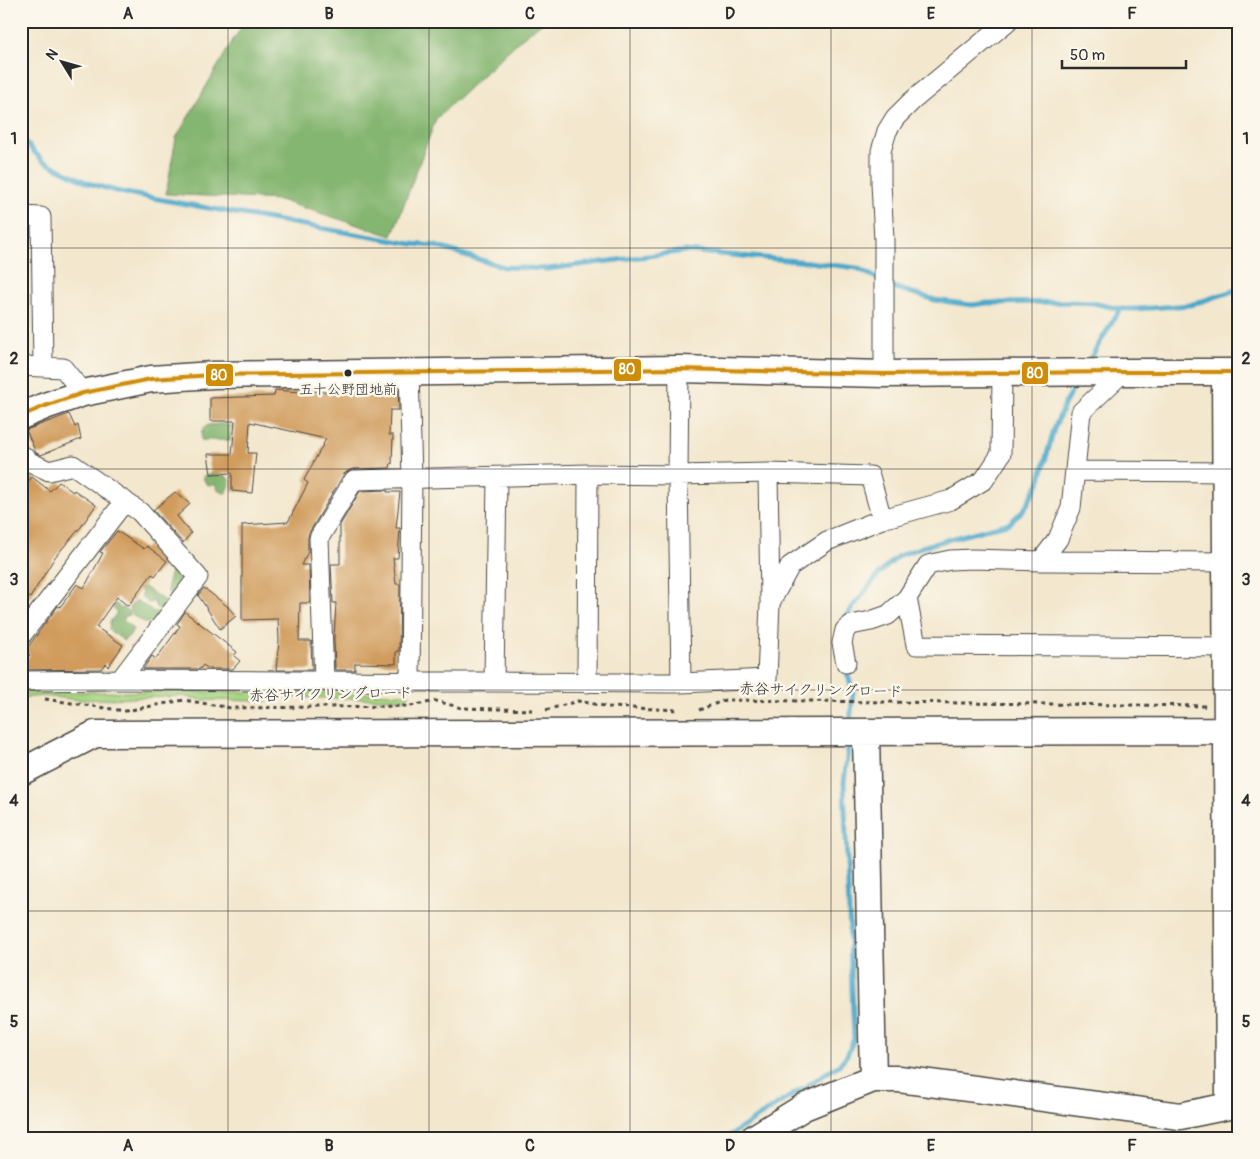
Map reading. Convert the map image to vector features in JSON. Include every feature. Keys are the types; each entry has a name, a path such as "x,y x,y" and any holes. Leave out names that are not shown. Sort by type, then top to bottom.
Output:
{"street":[{"path":"884,374 884,240 881,151 887,131 895,118 912,101 1008,21"},
{"path":"21,216 41,217 43,366"},
{"path":"21,366 63,368 82,393"},
{"path":"679,370 678,475 681,683"},
{"path":"21,416 82,393 151,379 204,375 679,370 884,374 1232,372 1233,647 1231,722 1234,908 1234,1104 1180,1116 900,1079 873,1079 804,1107 754,1138"},
{"path":"409,372 412,478 410,682"},
{"path":"770,603 790,566 827,541 882,519 951,500 984,480 1001,454 1002,372"},
{"path":"1041,561 1058,539 1071,508 1081,412 1123,372"},
{"path":"24,463 49,471 72,465 140,512 198,577 120,680"},
{"path":"1075,471 1232,472"},
{"path":"587,683 588,474"},
{"path":"324,682 320,538 354,480 588,474 870,476 882,519"},
{"path":"21,681 681,683 767,679 770,603 768,474"},
{"path":"494,682 496,477"},
{"path":"21,636 125,501"},
{"path":"846,663 842,643 845,630 851,625 888,615 907,598 928,565 950,560 973,559 1233,562"},
{"path":"907,598 916,645 1233,647"},
{"path":"21,772 95,734 866,732 1231,722"},
{"path":"866,732 873,1079"}],"path":[{"name":"赤谷サイクリングロード","path":"36,698 125,711 184,700 231,708 410,706 436,700 462,708 548,710 578,701 609,707 682,710"},
{"name":"赤谷サイクリングロード","path":"691,710 700,710 725,700 1231,722"}],"green space":[{"path":"246,21 544,21 522,38 436,119 392,236 279,200 166,194 176,138"},
{"path":"221,424 231,426 229,430 231,440 201,440 202,430 208,425"},
{"path":"215,474 226,476 230,482 226,493 219,490 215,484 210,486 205,482 203,476"},
{"path":"169,562 183,575 180,589 174,599 168,589 171,571 167,565"},
{"path":"144,587 166,602 167,606 158,609 154,601 149,603 142,598 141,588"},
{"path":"136,600 154,612 158,612 159,617 153,624 149,622 147,624 134,616 129,608"},
{"path":"115,604 118,605 118,608 123,608 129,612 129,615 124,617 123,620 133,629 130,635 123,641 109,630 110,622 116,614 116,610 112,607"},
{"path":"270,690 268,701 204,700 182,696 81,700 43,696 21,698 21,692 248,692"},
{"path":"277,692 410,694 406,699 273,697"}],"building":[{"path":"275,390 364,394 364,392 398,390 399,410 390,410 389,435 393,435 392,464 390,468 354,469 344,474 309,533 308,552 301,565 309,565 310,603 300,603 299,641 311,641 312,670 276,670 279,641 278,619 242,620 242,525 288,522 308,483 304,480 326,439 250,422 248,453 256,453 252,493 232,491 232,473 211,474 208,454 232,454 235,421 210,421 210,398 274,396"},
{"path":"69,414 75,427 78,425 81,439 41,455 36,453 26,430"},
{"path":"32,477 50,491 59,482 96,505 81,527 55,557 30,598 21,591 21,490"},
{"path":"387,490 387,492 400,492 396,528 400,528 398,558 393,558 396,584 400,584 399,651 396,651 396,664 355,663 355,670 335,670 336,603 333,603 331,564 340,564 340,525 360,491"},
{"path":"175,492 190,504 177,516 191,533 183,543 153,510"},
{"path":"117,531 144,549 147,546 167,561 155,576 152,574 128,606 117,597 96,627 123,645 108,667 106,663 101,669 21,670 21,665 30,655 25,651 58,606 60,607 77,584 84,588 103,553 100,552"},
{"path":"204,588 227,606 236,616 220,629 198,595"},
{"path":"185,612 237,652 234,656 240,661 233,669 209,669 203,665 200,669 143,669 152,656 156,659 180,626 177,624"}],"waterway":[{"path":"21,138 43,161 88,183 120,192 412,244 435,246 504,267 548,269 686,251 857,268 880,280"},
{"path":"887,283 896,288 935,300 972,305 987,303 1068,302 1093,303 1120,309 1190,305 1239,289"},
{"path":"1087,364 1120,309"},
{"path":"844,623 845,617 878,575 898,556 922,547 1010,523 1025,508 1039,483 1054,429 1065,403 1078,380"},
{"path":"845,666 853,692 850,724"},
{"path":"726,1138 839,1065 847,1055 854,1039 844,783 849,740"}],"transit line":[{"name":"80","path":"21,416 83,393 151,379 213,375 679,369 884,374 1239,372"}],"place":[{"name":"五十公野団地前","path":"348,373"}]}
